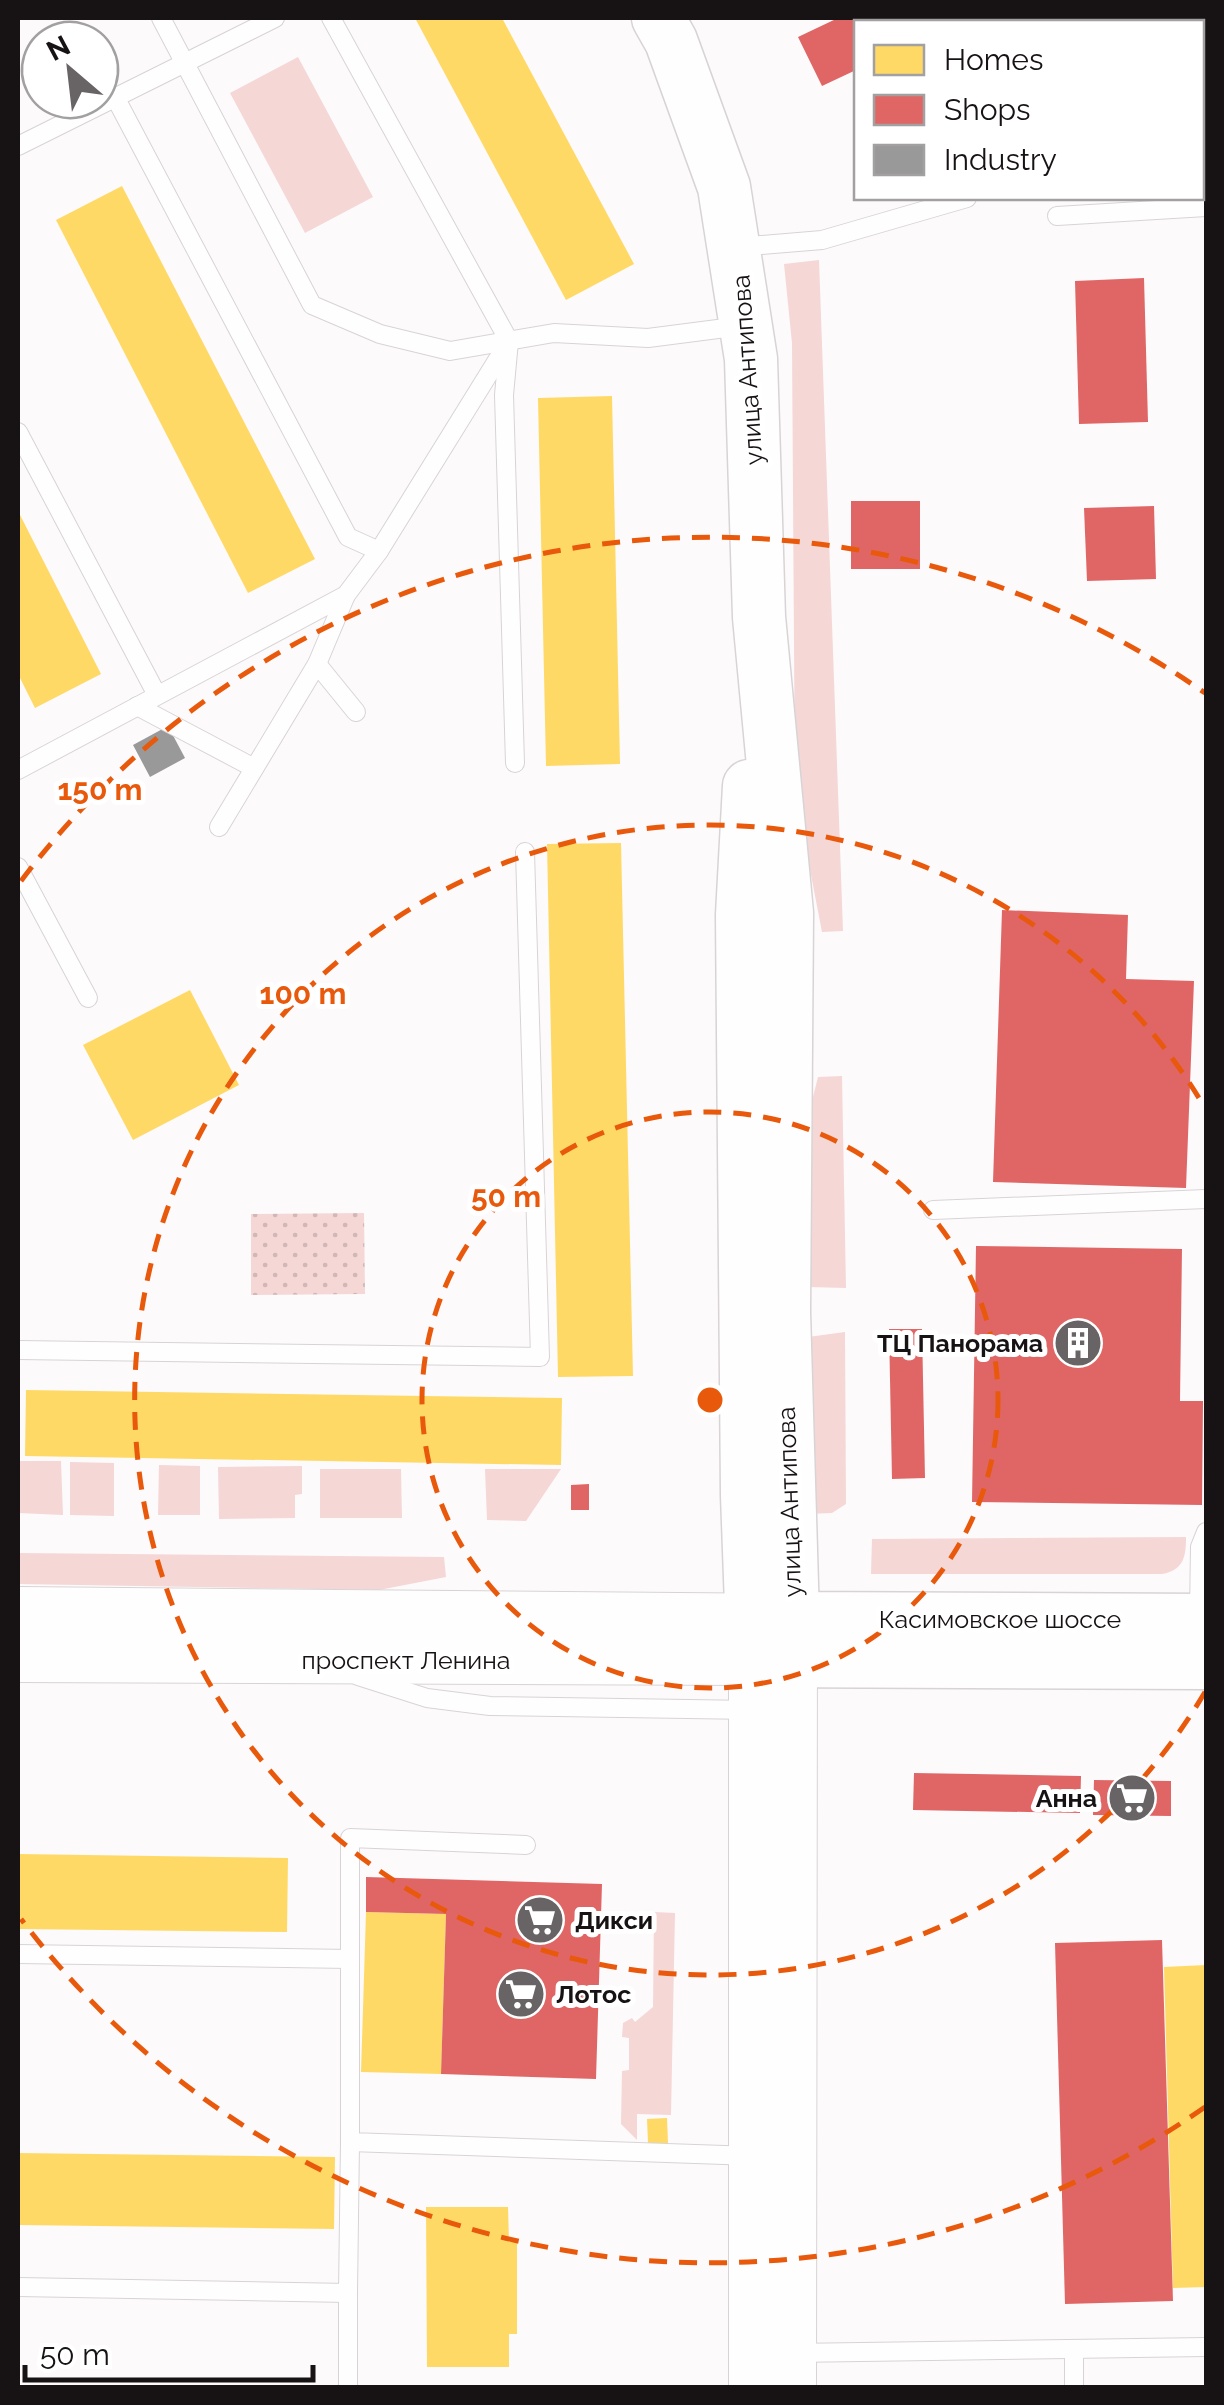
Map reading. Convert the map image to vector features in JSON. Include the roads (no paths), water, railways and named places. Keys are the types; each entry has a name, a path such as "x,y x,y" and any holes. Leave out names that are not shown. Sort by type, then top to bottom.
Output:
{"main road":[{"name":"улица Антипова","path":"658,18 671,41 724,187 737,247 748,325 759,617 787,912 784,1312 753,2156 773,2371"},
{"name":"проспект Ленина","path":"18,1611 769,1653"},
{"name":"Касимовское шоссе","path":"769,1653 1204,1635"},
{"name":"улица Антипова","path":"769,1653 773,2371"},
{"name":"проспект Ленина","path":"18,1658 303,1660 769,1653"}],"lane":[{"path":"161,18 312,305 380,334 450,352 554,333 648,338 748,325"},
{"path":"120,94 275,18"},
{"path":"331,18 509,341 504,395 515,764"},
{"path":"120,108 348,537 378,551"},
{"path":"18,146 69,120"},
{"path":"737,247 822,240 959,200"},
{"path":"1057,216 1145,204 1206,207"},
{"path":"219,828 316,664 346,594 378,551 509,341"},
{"path":"18,432 157,695"},
{"path":"18,770 346,594"},
{"path":"316,664 356,712"},
{"path":"137,706 254,768"},
{"path":"18,1350 540,1357 525,852"},
{"path":"18,867 88,998"},
{"path":"934,1210 1206,1200"},
{"path":"1204,1635 1200,1547 1206,1532"},
{"path":"348,2388 350,1838 526,1844"},
{"path":"18,1954 350,1959"},
{"path":"350,2142 753,2156"},
{"path":"18,2287 348,2293"},
{"path":"773,2371 1074,2349 1206,2347"},
{"path":"1074,2349 1074,2388"}],"place":[{"name":"ТЦ Панорама","path":"1078,1343"},
{"name":"Анна","path":"1132,1798"},
{"name":"Дикси","path":"540,1920"},
{"name":"Лотос","path":"521,1994"}]}
